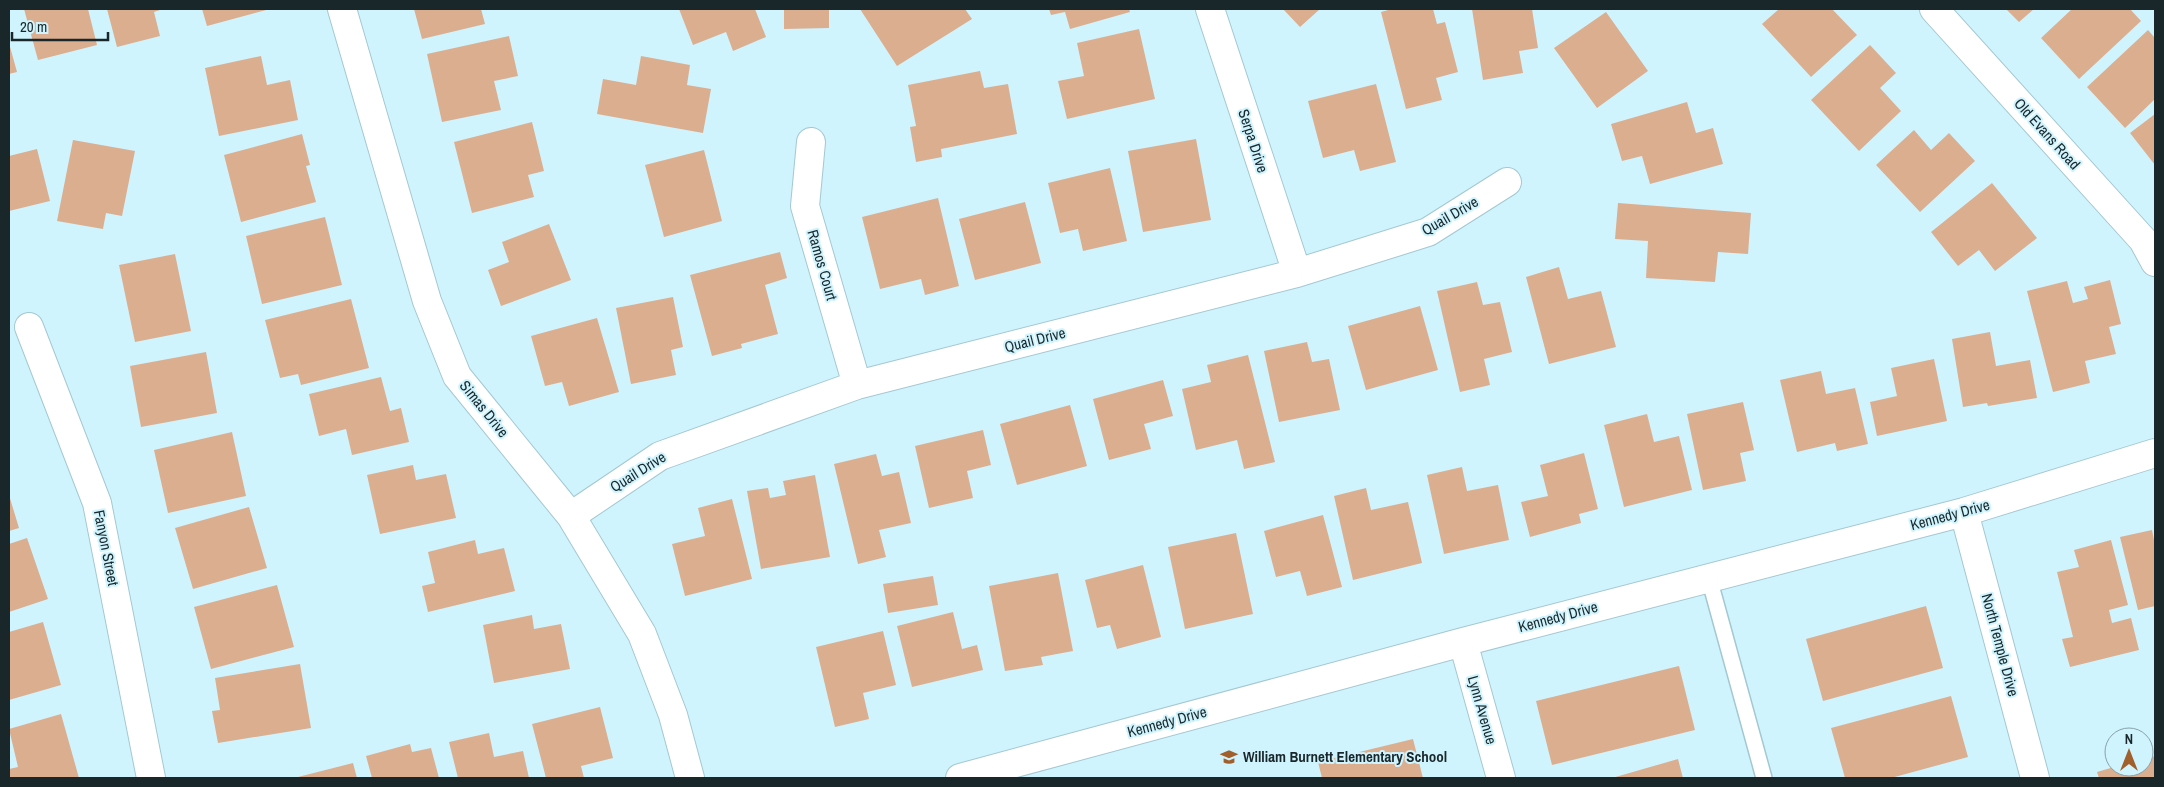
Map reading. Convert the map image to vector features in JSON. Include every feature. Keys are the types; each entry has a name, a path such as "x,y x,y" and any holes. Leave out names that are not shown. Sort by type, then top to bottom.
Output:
{"street":[{"name":"Simas Drive","path":"342,9 427,300 457,376 570,516 642,634 673,715 690,778"},
{"name":"Serpa Drive","path":"1210,9 1297,273"},
{"name":"Old Evans Road","path":"1934,9 2143,240 2155,262"},
{"name":"Ramos Court","path":"811,142 805,206 856,385"},
{"name":"Quail Drive","path":"570,516 660,456 856,385 1297,273 1428,232 1507,182"},
{"name":"Fanyon Street","path":"29,327 97,503 151,778"},
{"name":"Kennedy Drive","path":"960,778 1463,642 1964,512 2155,453"},
{"name":"North Temple Drive","path":"1964,512 2035,778"},
{"name":"Lynn Avenue","path":"1463,642 1501,778"}],"lane":[{"path":"1709,578 1764,778"}],"building":[{"path":"24,9 88,9 97,45 38,60"},
{"path":"107,9 163,9 154,12 160,36 117,47"},
{"path":"202,9 270,9 207,26"},
{"path":"414,9 481,9 485,24 422,39"},
{"path":"679,9 755,9 766,37 733,51 726,32 693,45"},
{"path":"784,9 829,9 829,28 784,29"},
{"path":"860,9 965,9 972,19 897,66"},
{"path":"1049,9 1129,9 1130,12 1070,29 1065,12 1051,15"},
{"path":"1283,9 1320,9 1300,27"},
{"path":"1392,9 1433,9 1437,24 1445,22 1458,72 1436,78 1442,100 1406,109 1381,12"},
{"path":"1472,9 1532,9 1538,48 1519,51 1523,73 1483,80"},
{"path":"1779,9 1832,9 1857,35 1811,77 1762,24"},
{"path":"2006,9 2034,9 2019,22"},
{"path":"2072,9 2130,9 2141,21 2079,79 2041,38"},
{"path":"1606,12 1648,71 1597,108 1554,48"},
{"path":"1139,29 1155,99 1067,119 1058,81 1084,76 1077,43"},
{"path":"2148,30 2155,38 2155,99 2125,128 2087,87"},
{"path":"509,36 518,76 494,81 501,110 442,122 427,54"},
{"path":"9,43 17,72 9,74"},
{"path":"1870,45 1896,73 1880,88 1901,111 1859,151 1811,100"},
{"path":"261,56 267,85 290,80 298,120 219,136 205,68"},
{"path":"641,56 690,65 687,85 711,89 703,133 597,114 603,79 636,85"},
{"path":"980,71 984,88 1008,84 1017,134 941,149 942,157 916,162 910,127 916,126 908,85"},
{"path":"1376,84 1396,162 1360,171 1354,150 1323,158 1308,101"},
{"path":"1687,102 1696,133 1713,128 1723,164 1650,184 1642,156 1622,161 1611,124"},
{"path":"2155,114 2155,165 2130,133"},
{"path":"532,122 544,171 528,175 534,197 472,213 454,142"},
{"path":"1914,130 1931,150 1949,133 1975,161 1920,212 1876,165"},
{"path":"302,134 310,165 306,166 316,202 241,222 224,155"},
{"path":"1196,139 1211,220 1143,232 1128,151"},
{"path":"73,140 135,151 122,216 106,213 103,229 57,221"},
{"path":"37,149 50,201 9,211 9,156"},
{"path":"704,150 722,221 664,237 645,165"},
{"path":"1110,168 1127,241 1083,251 1078,229 1060,233 1048,183"},
{"path":"1992,183 2037,238 1995,271 1979,250 1958,266 1931,232"},
{"path":"938,198 959,286 925,295 921,279 880,289 862,217"},
{"path":"1025,202 1041,263 975,280 959,219"},
{"path":"1618,203 1751,213 1748,254 1718,252 1715,282 1646,278 1648,241 1615,239"},
{"path":"325,217 342,285 262,304 246,236"},
{"path":"549,224 571,280 501,306 488,270 509,262 502,242"},
{"path":"780,252 787,278 765,285 778,334 741,344 742,348 712,356 690,275"},
{"path":"175,254 191,331 135,342 119,265"},
{"path":"1559,267 1568,299 1601,291 1616,347 1549,364 1526,277"},
{"path":"2110,280 2121,324 2109,327 2116,354 2085,361 2090,383 2053,392 2027,291 2067,281 2073,303 2088,299 2084,287"},
{"path":"1477,282 1483,305 1500,302 1512,352 1484,359 1490,385 1460,392 1437,291"},
{"path":"673,297 683,347 671,350 676,375 631,384 616,308"},
{"path":"351,299 369,368 301,385 298,374 280,378 265,320"},
{"path":"1420,306 1438,370 1366,390 1348,326"},
{"path":"597,318 619,392 569,406 562,382 545,386 531,336"},
{"path":"1990,332 1996,366 2030,360 2037,398 1988,406 1987,403 1963,407 1952,339"},
{"path":"1307,342 1312,362 1329,359 1340,410 1279,422 1264,351"},
{"path":"206,352 217,413 141,427 130,366"},
{"path":"1248,355 1275,462 1244,469 1237,440 1196,450 1182,389 1211,382 1207,365"},
{"path":"1934,359 1947,421 1877,436 1870,402 1897,396 1891,368"},
{"path":"1821,371 1826,394 1855,388 1868,444 1837,451 1835,443 1797,452 1780,380"},
{"path":"381,377 390,411 401,408 409,442 352,455 346,429 319,436 309,394"},
{"path":"1163,380 1173,416 1144,424 1151,449 1109,460 1093,399"},
{"path":"1743,402 1754,450 1740,453 1746,481 1703,490 1687,414"},
{"path":"1070,405 1087,466 1017,485 1000,424"},
{"path":"1647,414 1654,442 1679,436 1692,490 1624,507 1604,425"},
{"path":"983,430 991,465 967,471 973,498 929,508 915,446"},
{"path":"232,432 246,496 168,513 154,450"},
{"path":"1584,453 1598,509 1579,514 1581,523 1530,537 1521,502 1548,496 1540,465"},
{"path":"876,454 882,476 899,472 911,523 879,530 886,557 858,564 834,464"},
{"path":"413,465 416,480 446,474 456,518 380,534 367,475"},
{"path":"1462,467 1467,491 1498,485 1509,540 1444,554 1427,475"},
{"path":"815,475 830,557 761,569 747,491 768,488 770,498 786,495 783,481"},
{"path":"1366,488 1371,510 1408,502 1422,563 1353,580 1334,496"},
{"path":"9,495 19,528 9,531"},
{"path":"732,499 752,579 685,596 672,544 705,536 698,508"},
{"path":"249,507 267,568 193,589 175,528"},
{"path":"1323,515 1342,587 1307,596 1300,571 1276,577 1264,531"},
{"path":"2152,530 2155,545 2155,606 2138,610 2120,537"},
{"path":"1236,533 1253,614 1185,629 1168,547"},
{"path":"27,538 48,599 9,612 9,544"},
{"path":"475,540 478,554 504,548 515,591 428,612 422,586 435,583 428,552"},
{"path":"2111,540 2128,605 2109,610 2112,623 2131,618 2139,650 2070,667 2062,639 2073,637 2057,572 2079,567 2074,550"},
{"path":"1143,565 1161,637 1117,649 1110,625 1097,628 1085,580"},
{"path":"1058,573 1073,651 1041,657 1043,665 1005,671 989,586"},
{"path":"933,576 938,605 888,613 883,584"},
{"path":"277,585 294,647 211,669 194,607"},
{"path":"1926,606 1943,668 1823,701 1806,639"},
{"path":"953,612 962,649 977,645 983,670 912,687 897,626"},
{"path":"532,615 534,629 561,624 570,669 494,683 483,625"},
{"path":"43,622 61,685 9,700 9,632"},
{"path":"883,631 896,685 863,693 869,719 835,727 816,647"},
{"path":"300,664 311,728 218,743 212,711 220,710 215,678"},
{"path":"1679,666 1695,730 1552,765 1536,701"},
{"path":"1951,696 1968,757 1891,778 1845,778 1831,728"},
{"path":"600,707 613,758 581,766 584,778 546,778 532,724"},
{"path":"61,714 79,778 9,778 9,769 18,767 9,729"},
{"path":"489,733 494,757 523,751 529,778 458,778 449,742"},
{"path":"1413,739 1423,778 1322,778 1318,762"},
{"path":"410,744 412,752 431,748 439,778 372,778 366,756"},
{"path":"2154,756 2155,778 2099,778 2097,772 2104,770 2104,777 2154,777"},
{"path":"1678,759 1683,778 1612,778"},
{"path":"353,763 357,778 294,778"}],"place":[{"name":"William Burnett Elementary School","path":"1229,757"}]}
